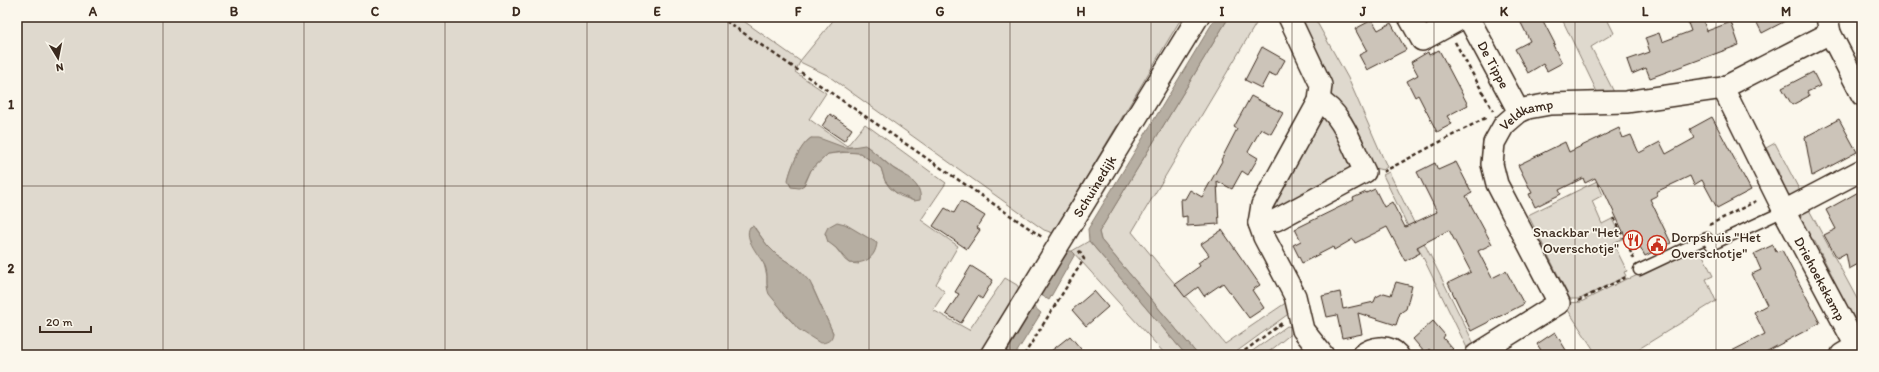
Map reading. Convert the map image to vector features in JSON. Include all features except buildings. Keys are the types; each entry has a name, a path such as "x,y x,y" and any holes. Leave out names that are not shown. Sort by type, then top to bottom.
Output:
{"street":[{"name":"Schuinedijk","path":"991,355 1198,17"},
{"path":"1289,17 1321,85 1319,101 1262,205 1259,223 1264,237 1295,296 1302,330 1323,355"},
{"path":"1409,17 1422,40 1464,17"},
{"name":"De Tippe","path":"1468,17 1519,112"},
{"path":"1829,25 1862,95"},
{"name":"Veldkamp","path":"1560,303 1497,184 1494,174 1492,154 1494,143 1504,125 1519,112 1537,105 1626,102 1723,88 1829,25"},
{"name":"Driehoekskamp","path":"1723,88 1854,348"},
{"path":"1259,223 1276,220 1365,172 1337,115 1327,105 1319,101"},
{"path":"1784,211 1862,170"},
{"path":"1476,355 1560,303"},
{"path":"1362,355 1372,349 1379,348 1394,351 1398,355"}],"lane":[{"path":"1639,270 1707,238 1711,245 1784,211"}],"path":[{"path":"720,17 1057,248"},
{"path":"1365,172 1380,174 1494,114 1446,27"},
{"path":"1706,227 1775,192"},
{"path":"1560,303 1565,301 1579,301 1639,270 1614,218"},
{"path":"1024,355 1084,259 1067,229"},
{"path":"1239,355 1283,323 1299,317"}],"shaded area":[{"path":"17,17 738,17 800,61 836,17 1182,17 1053,233 1044,230 827,75 800,62 795,72 826,93 809,119 847,146 865,124 946,183 921,220 958,246 936,284 945,292 933,310 969,330 1005,278 1017,285 1022,294 982,355 17,355","holes":["811,138 841,147 868,147 893,168 910,178 919,190 914,201 900,196 890,188 885,181 881,168 860,153 848,152 828,154 811,170 806,182 789,184 792,166 803,146","755,228 767,245 777,255 797,268 812,286 833,333 792,322 785,315 767,285 767,276","825,233 859,264 849,263 829,242"]},
{"path":"1216,17 1229,17 1099,232 1101,240 1198,355 1186,355 1089,241 1088,229"},
{"path":"1229,17 1260,17 1132,232 1225,344 1287,302 1291,312 1232,355 1198,355 1101,240 1099,232"},
{"path":"1294,17 1314,17 1348,78 1387,167 1383,170 1374,168 1333,103"},
{"path":"1561,17 1606,17 1614,33 1591,47 1616,96 1599,96"},
{"path":"1323,112 1356,167 1275,213 1271,210"},
{"path":"811,138 819,138 846,148 865,145 916,185 919,189 920,200 914,201 895,192 885,181 881,168 860,153 842,152 828,154 811,170 804,185 799,188 791,187 788,180 791,169 803,146"},
{"path":"1775,143 1802,195 1786,194 1777,180 1779,173 1766,148"},
{"path":"1389,172 1476,348 1469,352 1383,175"},
{"path":"1597,181 1603,195 1592,201 1602,224 1612,219 1622,239 1613,243 1627,271 1624,272 1626,276 1580,299 1570,299 1528,215"},
{"path":"1807,206 1862,308 1862,326 1857,329 1829,279 1833,277 1814,240 1807,237 1801,224 1801,214"},
{"path":"837,222 845,224 877,243 871,257 859,263 849,263 836,248 828,242 825,233 828,227"},
{"path":"753,226 767,245 777,255 797,268 810,282 833,333 828,341 820,343 798,329 769,294 765,266 750,242 748,232 750,227"},
{"path":"1089,241 1186,355 1166,355 1072,251"},
{"path":"1699,247 1713,276 1706,279 1716,301 1629,355 1597,355 1566,307 1566,303 1581,302 1628,278 1629,279"},
{"path":"1068,251 1072,251 1075,254 1049,300 1041,295"},
{"path":"1034,307 1041,313 1015,355 1005,355"},
{"path":"1287,326 1292,327 1297,332 1292,333 1265,355 1247,355"}],"place":[{"name":"Snackbar \"Het Overschotje\"","path":"1633,240"},
{"name":"Dorpshuis \"Het Overschotje\"","path":"1657,245"}]}
